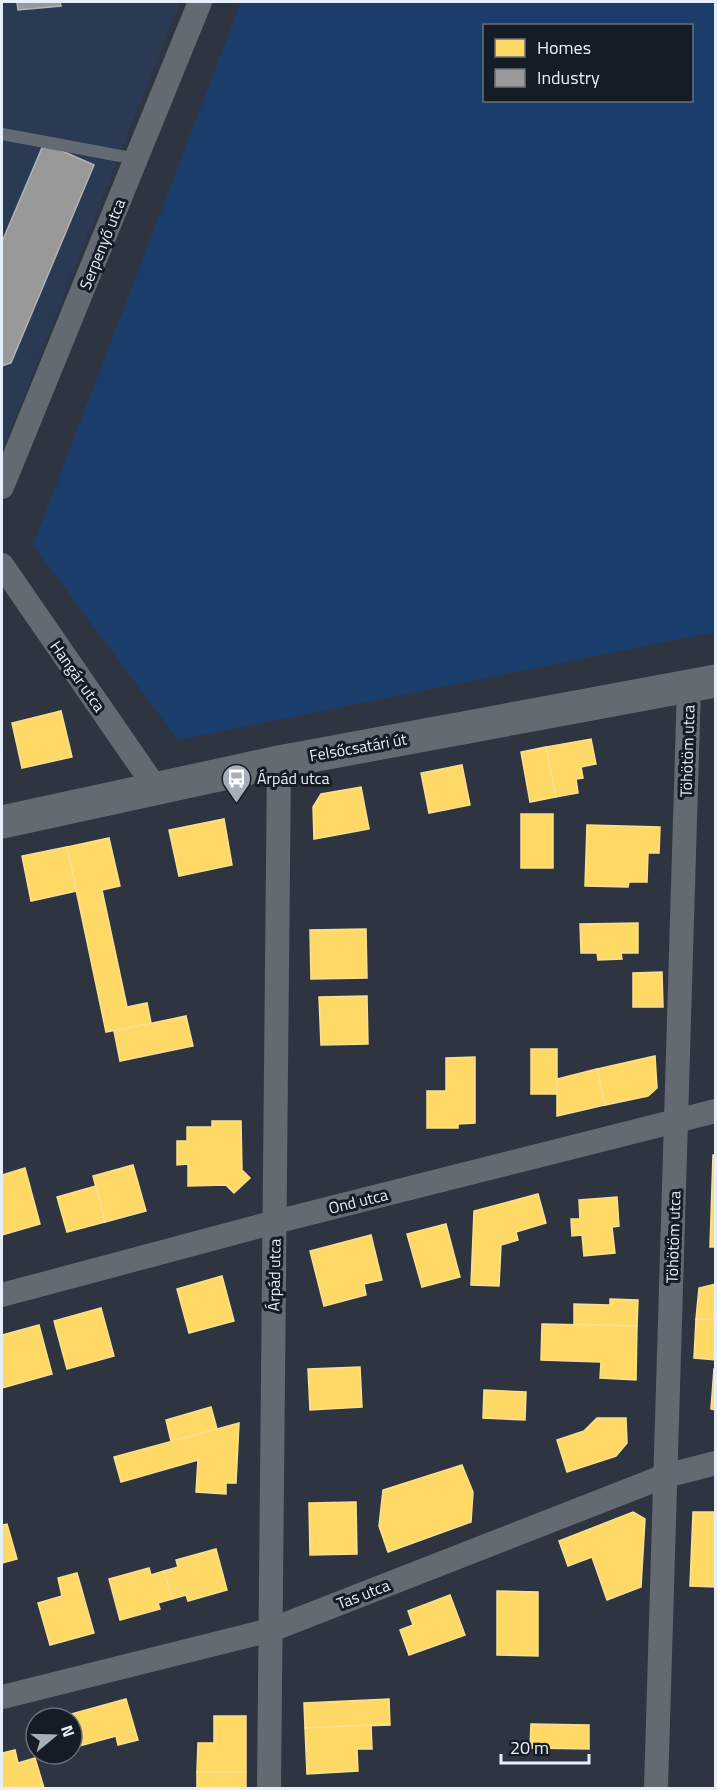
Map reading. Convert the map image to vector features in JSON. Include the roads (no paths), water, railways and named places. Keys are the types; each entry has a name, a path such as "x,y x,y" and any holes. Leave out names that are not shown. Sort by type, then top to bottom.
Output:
{"street":[{"name":"Serpenyő utca","path":"2,487 200,2"},
{"name":"Hangár utca","path":"2,565 155,787"},
{"name":"Felsőcsatári út","path":"2,822 155,787 279,762 702,683"},
{"name":"Töhötöm utca","path":"656,1788 676,1120 702,683"},
{"name":"Árpád utca","path":"269,1788 279,762"},
{"name":"Ond utca","path":"2,1295 275,1222 716,1111"},
{"name":"Tas utca","path":"2,1697 271,1630 665,1476 716,1463"}],"lane":[{"path":"2,134 137,159"}],"place":[{"name":"Árpád utca","path":"236,804"}]}
